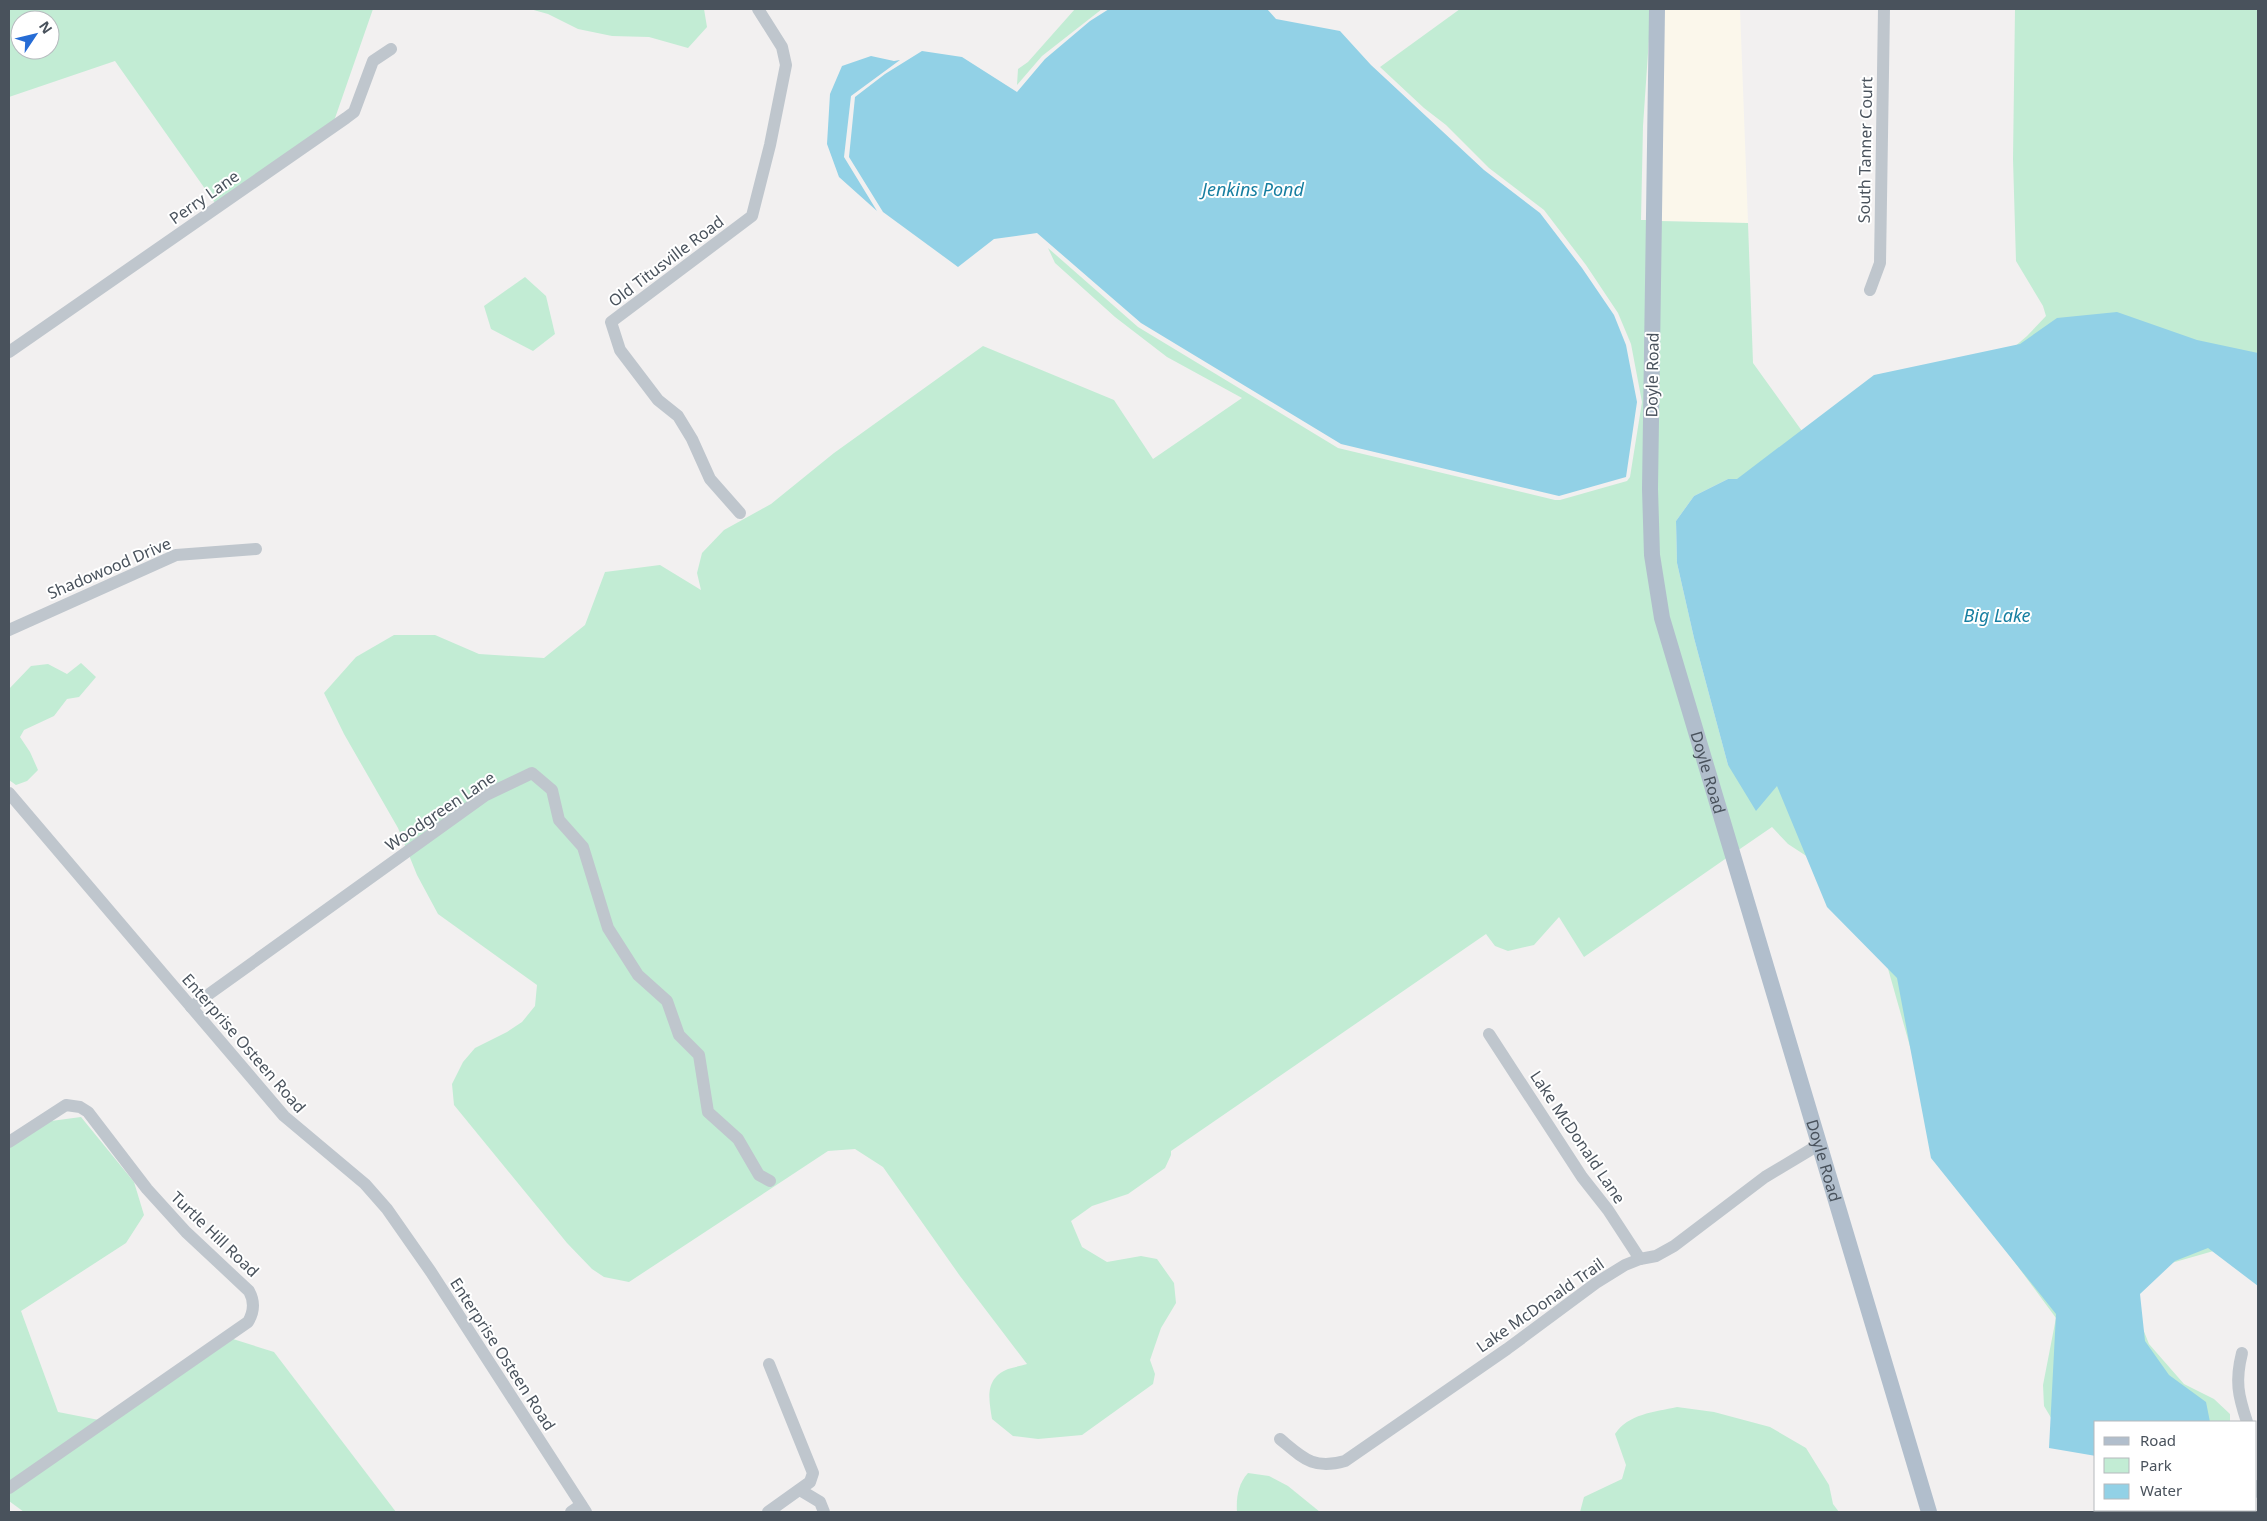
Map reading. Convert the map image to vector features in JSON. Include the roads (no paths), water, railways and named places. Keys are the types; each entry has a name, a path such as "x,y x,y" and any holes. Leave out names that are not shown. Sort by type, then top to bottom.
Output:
{"main road":[{"name":"Doyle Road","path":"1657,9 1650,489 1652,555 1662,618 1929,1512"}],"street":[{"name":"Old Titusville Road","path":"740,513 710,479 692,439 678,416 658,400 620,350 611,322 752,216 770,145 786,65 782,47 758,9"},
{"name":"South Tanner Court","path":"1870,290 1880,263 1884,9"},
{"name":"Perry Lane","path":"9,352 354,112 373,61 391,48"},
{"name":"Shadowood Drive","path":"9,630 176,555 256,549"},
{"name":"Woodgreen Lane","path":"191,1007 486,795 532,773 552,790 559,820 583,847 608,928 638,975 667,1000 679,1035 699,1055 708,1112 738,1139 759,1175 770,1181"},
{"name":"Enterprise Osteen Road","path":"12,802 284,1116 365,1184 386,1209 430,1272 579,1510"},
{"name":"Lake McDonald Lane","path":"1489,1034 1582,1177 1608,1210 1640,1259"},
{"name":"Turtle Hill Road","path":"9,1142 66,1105 80,1107 88,1112 147,1189 186,1232 250,1291 253,1298 253,1314 248,1322 9,1488"},
{"name":"Lake McDonald Trail","path":"1280,1439 1304,1459 1314,1464 1334,1464 1345,1461 1507,1349 1596,1283 1640,1259 1656,1256 1674,1246 1765,1177 1820,1144"},
{"path":"2242,1354 2237,1372 2237,1386 2247,1421"},
{"path":"768,1512 810,1482 813,1474 769,1364"},
{"path":"800,1490 820,1502 824,1512"}],"water":[{"name":"Jenkins Pond","path":"1109,9 1267,9 1276,19 1340,31 1371,65 1484,170 1540,213 1582,268 1614,315 1626,345 1637,402 1626,477 1559,496 1341,444 1141,323 1037,233 994,239 958,267 883,212 849,157 855,97 885,74 922,51 962,57 1017,92 1045,59 1090,21"},
{"path":"871,56 894,61 900,60 851,96 844,157 877,211 839,177 827,144 830,94 842,66"},
{"name":"Big Lake","path":"2117,312 2197,340 2258,353 2258,1286 2208,1248 2175,1261 2140,1294 2145,1341 2169,1375 2206,1402 2210,1421 2094,1421 2094,1456 2049,1448 2056,1314 1931,1158 1897,978 1827,907 1777,786 1756,811 1728,765 1694,638 1677,563 1676,521 1694,496 1728,479 1737,479 1874,375 2020,344 2057,318"}]}
